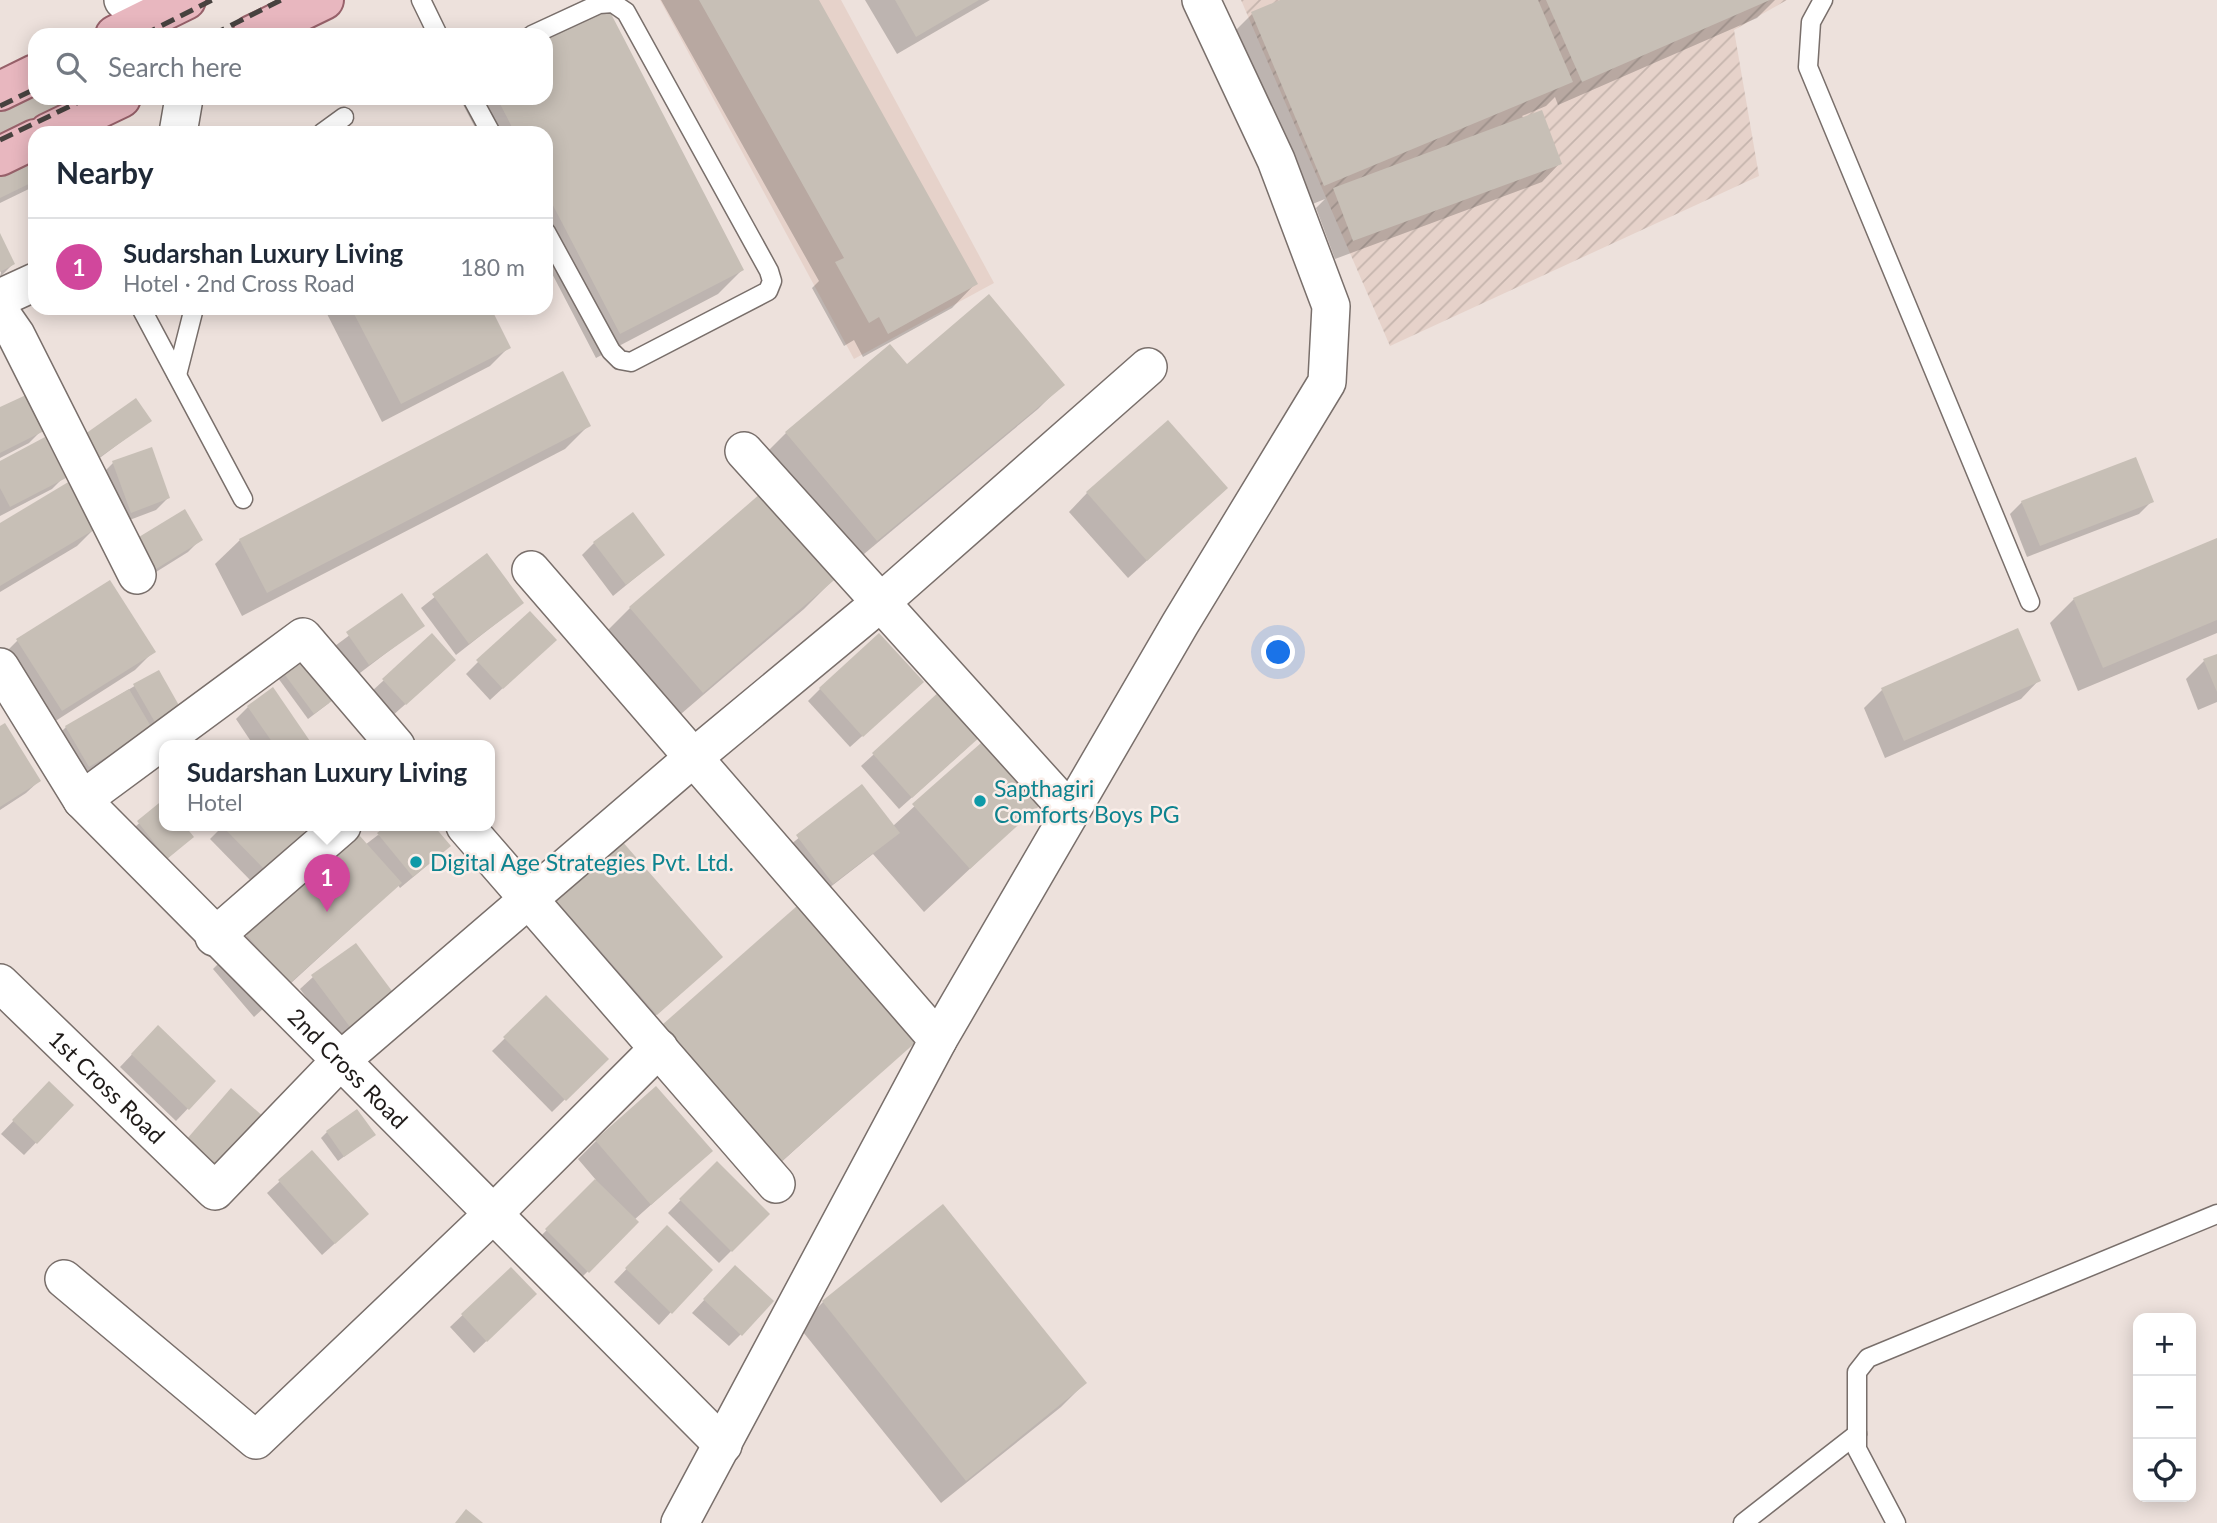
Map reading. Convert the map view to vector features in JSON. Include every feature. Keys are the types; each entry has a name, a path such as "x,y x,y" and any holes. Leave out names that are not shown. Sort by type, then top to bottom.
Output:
{"main road":[{"path":"266,28 324,0"},
{"path":"124,28 154,5"},
{"path":"0,91 28,77"},
{"path":"63,126 106,105"},
{"path":"0,156 28,142"}],"street":[{"path":"680,1523 938,1040 1180,624 1327,382 1331,306 1276,160 1201,0"},
{"path":"179,126 183,105"},
{"path":"0,298 28,285"},
{"path":"0,312 16,335 137,575"},
{"path":"339,1062 693,758 880,603 1148,367"},
{"path":"744,451 1070,812"},
{"path":"531,570 938,1040"},
{"path":"164,740 303,638 391,740"},
{"name":"2nd Cross Road","path":"0,667 82,800 339,1062 723,1446"},
{"path":"82,800 159,744"},
{"path":"215,937 336,831"},
{"path":"469,831 776,1184"},
{"name":"1st Cross Road","path":"0,983 215,1191 339,1062"},
{"path":"64,1279 256,1440 492,1215 659,1048"}],"lane":[{"path":"421,0 435,28"},
{"path":"1823,0 1811,22 1808,67 2031,602"},
{"path":"548,28 599,4 613,4 626,12 763,259 772,281 768,291 631,362 620,360 611,351 553,245"},
{"path":"476,105 487,126"},
{"path":"332,126 344,117"},
{"path":"145,315 243,499"},
{"path":"177,374 192,315"},
{"path":"1896,1523 1857,1449 1857,1372 1868,1358 2217,1214"},
{"path":"1743,1523 1857,1434"}],"shaded area":[{"path":"660,0 841,0 994,283 854,359"},
{"path":"1241,0 1787,0 1734,30 1759,176 1390,346"}],"building":[{"path":"699,0 819,0 978,284 888,334 879,317 869,323 835,262 844,258"},
{"path":"895,0 979,0 916,37"},
{"path":"1280,0 1538,0 1573,82 1324,186 1251,12"},
{"path":"1546,0 1770,0 1582,82"},
{"path":"608,8 744,270 620,334 553,205 553,126 511,126 501,105 553,105 553,36"},
{"path":"28,59 28,105 80,105 90,126 28,126 28,184 0,198 0,73"},
{"path":"1542,110 1562,164 1353,241 1333,188"},
{"path":"0,233 15,264 0,272"},
{"path":"989,294 1065,385 877,541 785,432 890,344 907,364"},
{"path":"355,315 494,315 511,348 401,404"},
{"path":"563,371 591,426 267,593 239,539"},
{"path":"26,395 44,431 0,453 0,407"},
{"path":"136,398 152,421 94,461 78,439"},
{"path":"1168,420 1228,488 1147,561 1086,492"},
{"path":"45,437 66,478 10,507 0,488 0,461"},
{"path":"152,447 170,498 131,513 112,461"},
{"path":"2136,457 2154,502 2040,546 2021,501"},
{"path":"70,481 97,528 0,586 0,523"},
{"path":"767,488 840,575 703,693 629,607"},
{"path":"185,509 203,540 153,571 134,540"},
{"path":"633,512 665,555 626,585 593,542"},
{"path":"2217,538 2217,620 2103,668 2073,598"},
{"path":"487,553 524,603 469,644 432,594"},
{"path":"110,580 156,652 62,711 16,639"},
{"path":"402,593 425,626 369,665 346,632"},
{"path":"530,611 557,640 503,689 476,660"},
{"path":"2018,628 2041,681 1904,741 1881,688"},
{"path":"432,633 456,660 406,705 382,679"},
{"path":"879,633 924,682 863,737 819,688"},
{"path":"2217,654 2217,692 2203,659"},
{"path":"305,655 336,698 314,714 282,671"},
{"path":"159,670 185,716 160,731 133,684"},
{"path":"273,687 309,740 271,740 247,706"},
{"path":"129,689 153,730 89,767 65,726"},
{"path":"941,690 981,736 912,798 872,753"},
{"path":"5,723 41,781 0,807 0,726"},
{"name":"Sapthagiri Comforts Boys PG","path":"990,735 1047,799 970,869 912,804"},
{"path":"862,784 900,833 833,884 796,835"},
{"path":"159,803 159,831 189,831 194,837 167,859 137,821"},
{"path":"227,831 304,831 266,871"},
{"name":"Digital Age Strategies Pvt. Ltd.","path":"438,831 451,846 413,877 377,833"},
{"path":"359,835 402,883 289,984 246,934"},
{"path":"621,840 723,957 657,1015 555,899"},
{"path":"797,906 916,1042 782,1161 662,1025"},
{"path":"356,943 395,995 350,1027 311,975"},
{"path":"546,995 609,1059 566,1101 503,1037"},
{"path":"158,1025 216,1081 189,1110 131,1054"},
{"path":"49,1081 74,1105 37,1144 12,1120"},
{"path":"656,1086 713,1151 651,1205 595,1140"},
{"path":"231,1088 266,1119 220,1170 186,1140"},
{"path":"357,1109 376,1135 344,1157 326,1131"},
{"path":"312,1150 369,1214 335,1244 278,1180"},
{"path":"717,1161 770,1214 732,1252 679,1199"},
{"path":"595,1179 639,1222 589,1273 545,1229"},
{"path":"943,1204 1087,1383 966,1481 822,1301"},
{"path":"667,1225 713,1270 672,1314 625,1268"},
{"path":"735,1265 774,1301 742,1336 703,1299"},
{"path":"511,1267 537,1294 487,1342 461,1314"},
{"path":"466,1509 483,1523 455,1523"}],"railway":[{"path":"157,28 212,0"},
{"path":"226,28 281,0"},
{"path":"0,106 28,92"},
{"path":"29,126 72,105"},
{"path":"0,140 28,126"}],"place":[{"name":"Sapthagiri Comforts Boys PG","path":"980,801"},
{"name":"Digital Age Strategies Pvt. Ltd.","path":"416,862"},
{"name":"Sudarshan Luxury Living","path":"327,912"}]}
